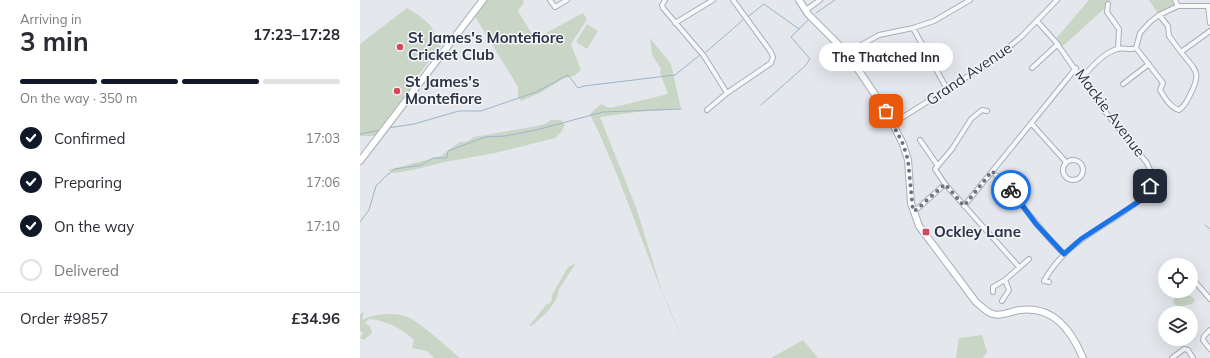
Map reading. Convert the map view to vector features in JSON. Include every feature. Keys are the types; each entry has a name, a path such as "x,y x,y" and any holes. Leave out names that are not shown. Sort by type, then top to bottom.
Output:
{"street":[{"path":"360,161 483,0"},
{"path":"550,0 555,7 567,0"},
{"path":"665,0 662,5 663,8 704,56 727,93"},
{"path":"675,23 714,0"},
{"path":"707,110 727,93 771,63 771,52 732,0"},
{"path":"799,0 806,10 847,53 892,124 903,144 908,160 913,211 918,226 976,302 984,309 995,315 1032,309 1051,315 1071,334 1083,358"},
{"path":"806,10 820,0"},
{"path":"847,53 879,35 913,28 934,21 970,0"},
{"name":"Grand Avenue","path":"892,124 992,61 1037,21 1057,0"},
{"path":"1176,0 1178,6"},
{"path":"1108,4 1107,12 1119,29 1118,49"},
{"path":"1136,48 1140,33 1150,22 1178,6 1209,6 1210,23"},
{"path":"1136,48 1163,83 1160,90 1165,98 1176,109 1179,110 1184,107 1198,79 1197,73 1169,36 1168,26 1159,16"},
{"name":"Mackie Avenue","path":"1037,21 1058,44 1103,109 1147,163 1152,174 1150,186 1146,195 1138,202 1081,239 1064,254 1044,281"},
{"path":"913,28 947,89"},
{"path":"1181,52 1210,31"},
{"path":"1032,68 1058,44"},
{"path":"1082,77 1097,62 1118,49 1132,50 1136,48"},
{"path":"1123,84 1149,64"},
{"path":"964,206 1076,68"},
{"path":"987,111 982,110 971,119 952,149 935,169 936,173 945,184 1019,267"},
{"path":"1031,123 1066,162"},
{"path":"920,140 938,166"},
{"path":"1073,160 1082,164 1083,171 1080,178 1074,180 1065,177 1063,168 1066,162 1073,160"},
{"path":"992,171 1011,190 1036,224 1064,254"},
{"path":"913,211 945,184"},
{"path":"993,292 992,287 1004,280 1029,259"},
{"path":"1042,274 1044,281 1049,282"},
{"path":"1002,301 1009,290 1004,280"},
{"path":"1198,285 1210,300"},
{"path":"1206,294 1210,290"},
{"path":"1210,330 1204,336 1203,340 1210,349"},
{"path":"1172,358 1184,348 1188,350 1192,358"}],"green space":[{"path":"483,0 523,0 524,2 518,11 535,39 583,13 587,19 571,44 581,70 574,76 564,78 542,92 521,101 518,97 518,87 473,13"},
{"path":"1089,0 1110,0 1106,7 1063,46 1053,42"},
{"path":"1149,0 1175,0 1178,6 1159,15"},
{"name":"St James's Montefiore Cricket Club","path":"407,8 428,23 441,46 410,86 413,87 377,136 360,136 360,44"},
{"path":"587,24 598,31 587,49 576,42"},
{"path":"650,38 671,64 681,109 636,112 600,117 637,210 662,291 619,179 590,114 601,104 610,108 668,94 660,73 661,69 652,55"},
{"path":"551,120 561,120 565,125 555,138 495,153 445,162 417,169 395,173 388,170 441,156 460,142 466,142 474,137 537,126 545,124"},
{"path":"576,263 559,289 557,298 548,311 533,325 529,326 546,305 550,303 552,295 568,267"},
{"path":"1175,298 1193,298 1195,300 1192,304 1183,306 1177,306 1173,302"},
{"path":"364,312 362,320 377,315 389,314 405,316 425,328 460,358 434,358 427,351 412,348 414,340 404,332 382,321 369,319 365,323 370,326 372,333 364,340 360,338 363,333 360,331 360,314"},
{"path":"982,335 987,352 983,358 956,358 959,338"},
{"path":"803,340 818,358 771,358"}],"waterway":[{"path":"816,13 835,0"},
{"path":"749,16 764,4 799,29"},
{"path":"706,52 743,20"},
{"path":"761,105 805,66 810,59 791,37 808,20"},
{"path":"388,128 414,124 459,111 481,111 536,92 568,75 578,88 675,75 700,55"},
{"path":"360,222 369,210 376,186 395,169 422,165 433,158 447,158 448,151 485,137 505,136 536,130 603,112 681,109"},
{"path":"360,134 381,130"},
{"path":"1205,225 1210,229"}],"way so far":[{"path":"886,111 903,144 908,160 911,180 911,203 913,211 945,184 964,206 992,171 1011,190"}],"place":[{"name":"St James's Montefiore Cricket Club","path":"400,47"},
{"name":"St James's Montefiore","path":"397,91"},
{"name":"The Thatched Inn","path":"886,111"},
{"name":"Ockley Lane","path":"926,232"}],"route":[{"path":"1011,190 1036,224 1064,254 1070,247 1081,239 1138,202 1146,195 1150,186"}]}
